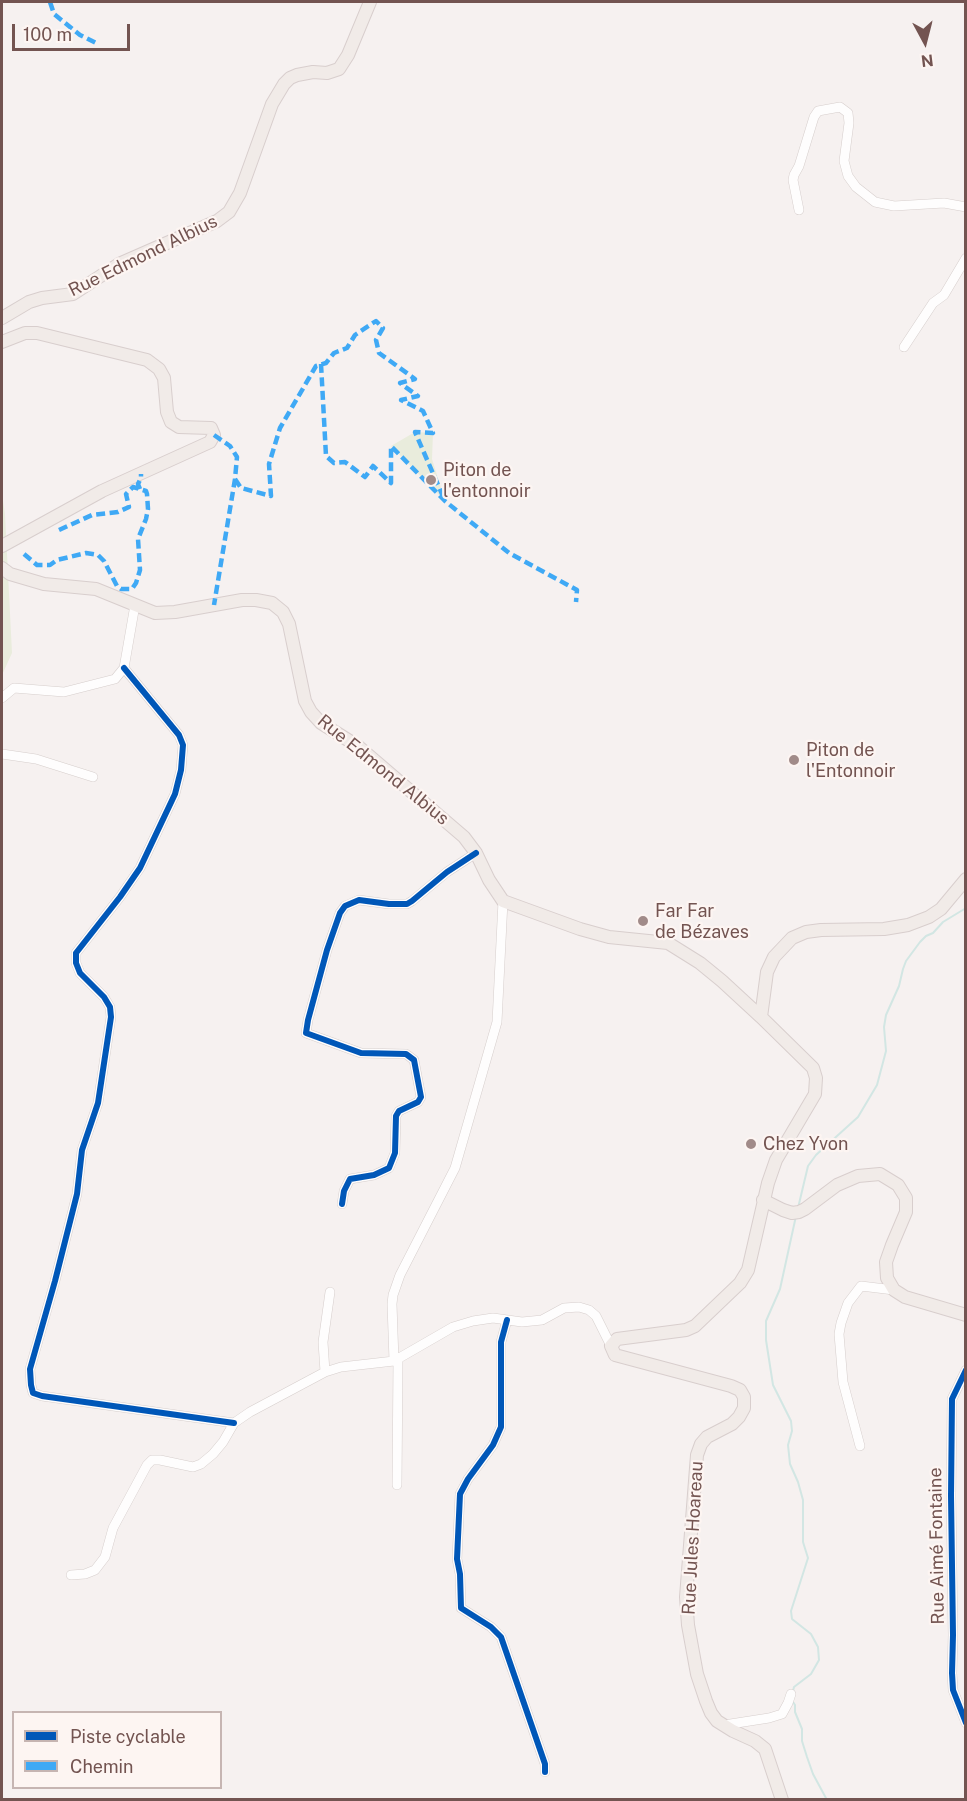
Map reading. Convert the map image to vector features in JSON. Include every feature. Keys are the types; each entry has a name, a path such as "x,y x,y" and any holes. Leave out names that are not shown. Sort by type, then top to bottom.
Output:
{"main road":[{"name":"Rue Edmond Albius","path":"2,318 29,302 73,294 119,264 217,221 229,213 240,192 272,104 284,84 297,75 313,72 327,73 339,69 348,55 370,2"},
{"path":"2,342 24,333 38,333 147,360 159,369 164,378 167,412 171,422 179,427 211,428 214,435 210,442 94,495 2,546"},
{"name":"Rue Edmond Albius","path":"2,568 10,574 44,584 96,590 155,613 175,612 242,600 272,603 283,612 289,624 305,701 311,712 321,723 359,747 464,837 476,853 489,880 503,901"},
{"path":"761,1017 767,972 774,957 792,938 821,930 884,929 908,925 929,917 941,909 966,879"},
{"path":"503,901 558,922 609,937 668,943 700,963 761,1017 813,1068 817,1086 812,1102 776,1160 768,1202 748,1270 740,1283 695,1326 686,1330 617,1339 611,1346"},
{"path":"768,1202 792,1213 805,1209 837,1185 858,1176 880,1174 898,1185 906,1198 906,1212 886,1262 887,1278 894,1290 905,1297 966,1315"},
{"name":"Rue Jules Hoareau","path":"611,1346 615,1355 732,1386 740,1390 744,1397 744,1408 739,1418 707,1437 701,1444 698,1455 686,1597 688,1625 697,1674 708,1707 717,1721 755,1741 765,1749 782,1800"}],"street":[{"path":"799,210 793,180 814,117 818,111 840,107 848,113 849,123 844,160 848,176 856,187 874,202 894,206 944,202 966,207"},
{"path":"904,347 933,303 944,295 966,258"},
{"path":"2,698 14,688 64,692 115,679 124,668 135,605"},
{"path":"124,668 179,735 183,745 181,770 175,794 140,868 76,953 76,963 80,973 104,998 110,1007 111,1017 98,1103 82,1150 77,1194 30,1369 30,1385 33,1393 42,1396 234,1423"},
{"path":"2,754 36,759 93,777"},
{"path":"342,1204 344,1191 350,1179 374,1175 389,1168 396,1153 396,1116 399,1111 418,1102 421,1097 414,1060 406,1054 361,1053 306,1033 310,1010 340,914 345,906 358,900 407,904 447,872 476,853"},
{"path":"397,1485 393,1295 400,1275 455,1168 497,1022 503,901"},
{"path":"860,1446 843,1382 840,1323 848,1303 861,1286 894,1290"},
{"path":"325,1372 323,1342 330,1292"},
{"path":"71,1575 85,1574 95,1570 105,1557 113,1528 147,1465 152,1460 193,1467 201,1464 223,1442 234,1423 249,1412 325,1372 341,1367 396,1360 453,1328 473,1321 493,1318 522,1322 542,1320 564,1308 579,1307 589,1310 596,1316 611,1346"},
{"path":"507,1320 501,1341 501,1427 493,1445 460,1494 457,1559 461,1608 491,1627 501,1637 545,1764 545,1772"},
{"name":"Rue Aimé Fontaine","path":"966,1370 952,1399 951,1496 953,1690 966,1723"},
{"path":"723,1725 782,1714 791,1694"}],"green space":[{"name":"Piton de l'entonnoir","path":"415,432 433,433 432,459 445,501 391,446"},
{"path":"2,494 12,653 2,675"}],"waterway":[{"path":"798,1208 808,1166 816,1155 858,1117 877,1085 886,1051 884,1027 886,1015 899,986 906,961 926,936 966,908"},
{"path":"793,1691 794,1687 811,1674 819,1660 818,1647 811,1634 792,1619 791,1611 808,1558 803,1542 803,1500 790,1464 788,1445 792,1431 791,1421 773,1385 766,1340 766,1321 780,1289 796,1216"},
{"path":"793,1702 802,1729 802,1741 807,1757 827,1800"}],"marked path":[{"path":"50,2 54,14 80,35 98,44"},
{"path":"235,479 241,488 271,496 269,464 280,428 316,366 326,363 334,353 347,348 355,335 376,321 383,328 376,340 379,353 415,379 400,383 418,396 401,400 423,411 433,433 415,432 445,501"},
{"path":"321,364 326,456 334,463 345,462 365,477 373,466 391,483 391,446 445,501 509,553 577,590 576,602"},
{"path":"214,435 230,446 237,457 214,605"},
{"path":"140,489 138,484 141,474"},
{"path":"24,554 37,565 50,565 57,560 86,553 98,555 104,561 117,586 121,589 132,589 140,570 138,539 148,509 146,491 133,487 126,494 129,507 118,512 92,515 59,530"}],"cycle path":[{"path":"124,668 179,735 183,745 181,770 175,794 140,868 76,953 76,963 80,973 104,997 110,1007 111,1017 98,1103 82,1150 77,1194 30,1369 31,1385 33,1393 42,1396 234,1423"},
{"path":"342,1204 344,1191 350,1179 374,1175 389,1168 395,1153 396,1116 399,1111 418,1102 421,1097 414,1060 406,1054 361,1053 306,1033 327,950 340,913 345,906 359,900 407,904 447,872 476,853"},
{"path":"507,1320 501,1342 501,1427 493,1445 460,1494 457,1559 461,1608 491,1627 501,1637 545,1764 545,1772"},
{"path":"966,1370 952,1399 951,1496 953,1690 966,1723"}],"place":[{"name":"Piton de l'entonnoir","path":"431,480"},
{"name":"Piton de l'Entonnoir","path":"794,760"},
{"name":"Far Far de Bézaves","path":"643,921"},
{"name":"Chez Yvon","path":"751,1144"}]}
